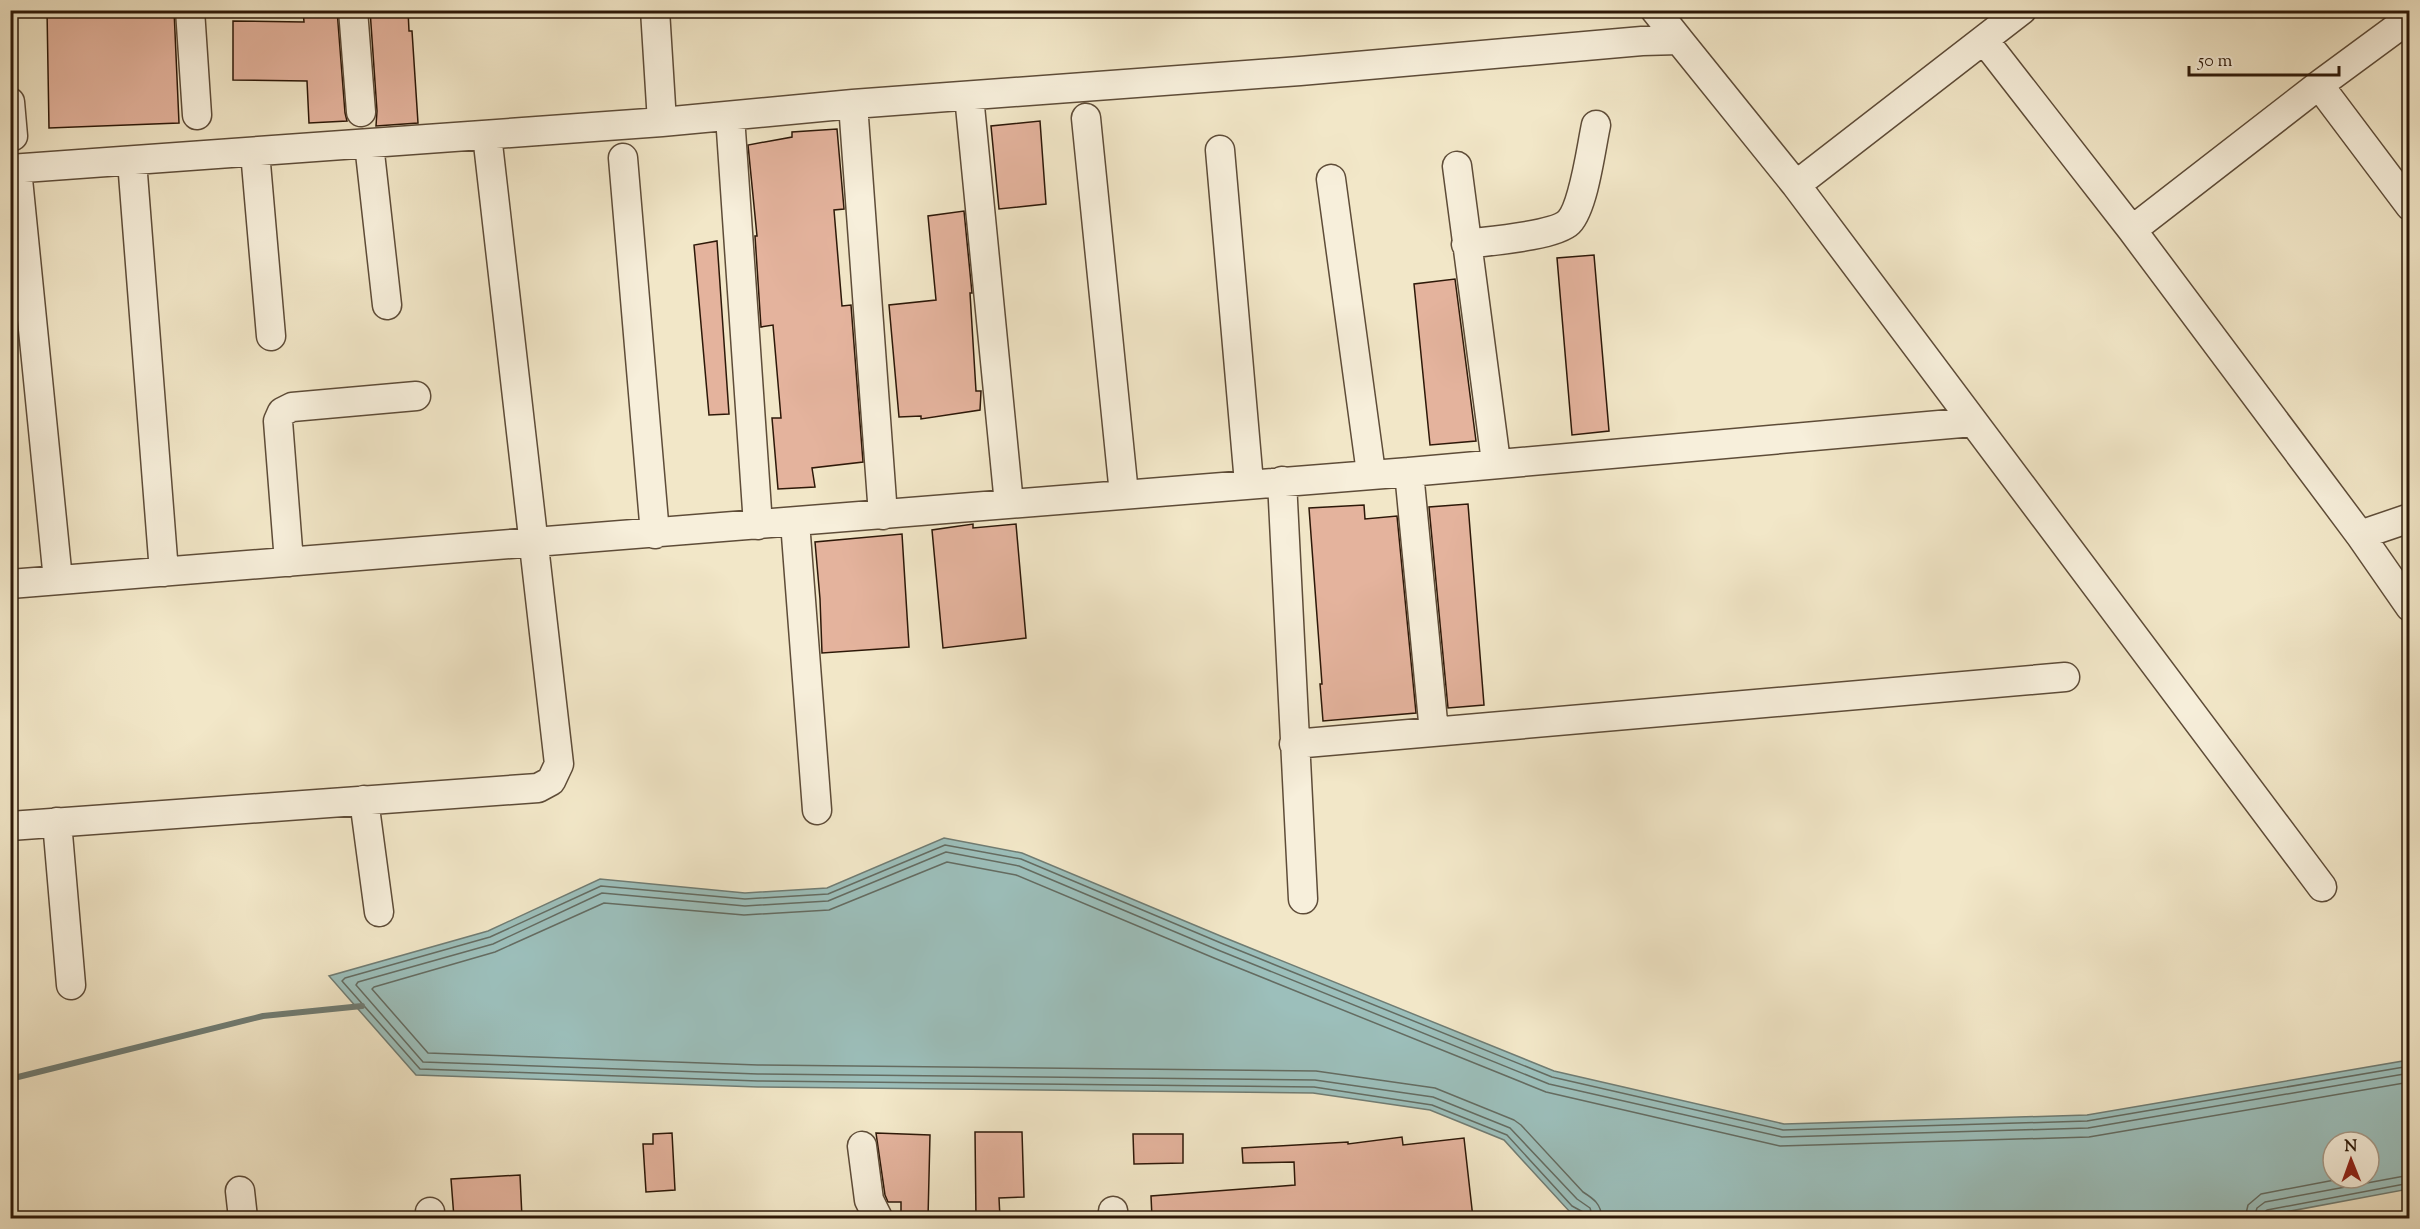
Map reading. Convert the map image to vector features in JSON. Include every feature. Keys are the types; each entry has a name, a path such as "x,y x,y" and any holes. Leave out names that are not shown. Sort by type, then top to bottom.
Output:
{"street":[{"path":"190,10 197,115"},
{"path":"353,10 361,112"},
{"path":"655,10 662,122"},
{"path":"1655,10 1796,185 2322,887"},
{"path":"1796,185 2022,10"},
{"path":"2132,230 2409,18"},
{"path":"58,580 14,169 662,122 853,104 1300,72 1642,41 1679,40"},
{"path":"1984,40 2132,230 2360,534 2409,607"},
{"path":"2319,85 2409,206"},
{"path":"969,96 1009,504"},
{"path":"10,102 13,136"},
{"path":"853,104 883,514"},
{"path":"730,116 758,525"},
{"path":"1086,118 1124,494"},
{"path":"1466,244 1552,231 1568,223 1578,206 1596,125"},
{"path":"10,826 538,788 550,780 559,764 487,135"},
{"path":"369,144 387,305"},
{"path":"1220,150 1249,483"},
{"path":"255,152 271,336"},
{"path":"622,158 655,534"},
{"path":"132,161 164,572"},
{"path":"1457,166 1496,462"},
{"path":"1331,179 1371,473"},
{"path":"289,562 278,421 282,412 292,407 416,396"},
{"path":"10,584 655,534 1371,473 1409,472 1496,462 1973,422"},
{"path":"1409,472 1434,732"},
{"path":"1282,481 1303,899"},
{"path":"2360,534 2409,518"},
{"path":"795,522 817,810"},
{"path":"1294,744 2065,676"},
{"path":"364,800 380,912"},
{"path":"57,822 71,985"},
{"path":"862,1146 869,1200 878,1218"},
{"path":"240,1191 243,1218"}],"water":[{"path":"944,838 1022,853 1554,1071 1784,1124 2087,1115 2409,1060 2409,1189 2253,1218 1584,1218 1569,1211 1504,1140 1430,1110 1313,1093 758,1087 416,1075 329,976 488,931 600,879 745,893 827,888"}],"building":[{"path":"47,10 174,10 179,123 49,128"},
{"path":"303,10 337,10 347,121 309,123 307,81 233,80 233,21 304,22"},
{"path":"370,10 408,10 409,31 412,31 418,123 376,126"},
{"path":"1040,121 1046,204 999,209 991,126"},
{"path":"837,129 844,209 834,210 842,306 851,305 863,462 812,468 815,487 778,489 772,418 781,418 773,325 761,327 755,236 757,236 748,145 792,137 792,132"},
{"path":"964,211 972,293 970,293 976,391 981,391 980,410 921,419 921,416 899,417 889,305 936,300 928,216"},
{"path":"717,241 729,414 709,415 694,245"},
{"path":"1594,255 1609,431 1572,435 1557,258"},
{"path":"1455,279 1476,441 1430,445 1414,284"},
{"path":"1468,504 1484,705 1448,708 1429,507"},
{"path":"1364,505 1365,519 1397,516 1416,713 1323,721 1309,508"},
{"path":"973,524 973,528 1016,524 1026,638 943,648 932,530"},
{"path":"902,534 909,647 822,653 815,542"},
{"path":"975,1132 1022,1132 1024,1197 999,1198 1000,1218 976,1218"},
{"path":"672,1133 675,1190 646,1192 643,1144 653,1144 653,1134"},
{"path":"876,1133 930,1135 928,1218 901,1218 901,1202 888,1202"},
{"path":"1133,1134 1183,1134 1183,1163 1134,1164"},
{"path":"1402,1137 1403,1145 1464,1138 1473,1218 1152,1218 1151,1196 1295,1185 1294,1162 1243,1163 1242,1148 1348,1142 1348,1144"},
{"path":"520,1175 522,1218 454,1218 451,1179"}],"waterway":[{"path":"10,1079 263,1016 362,1006"}]}
